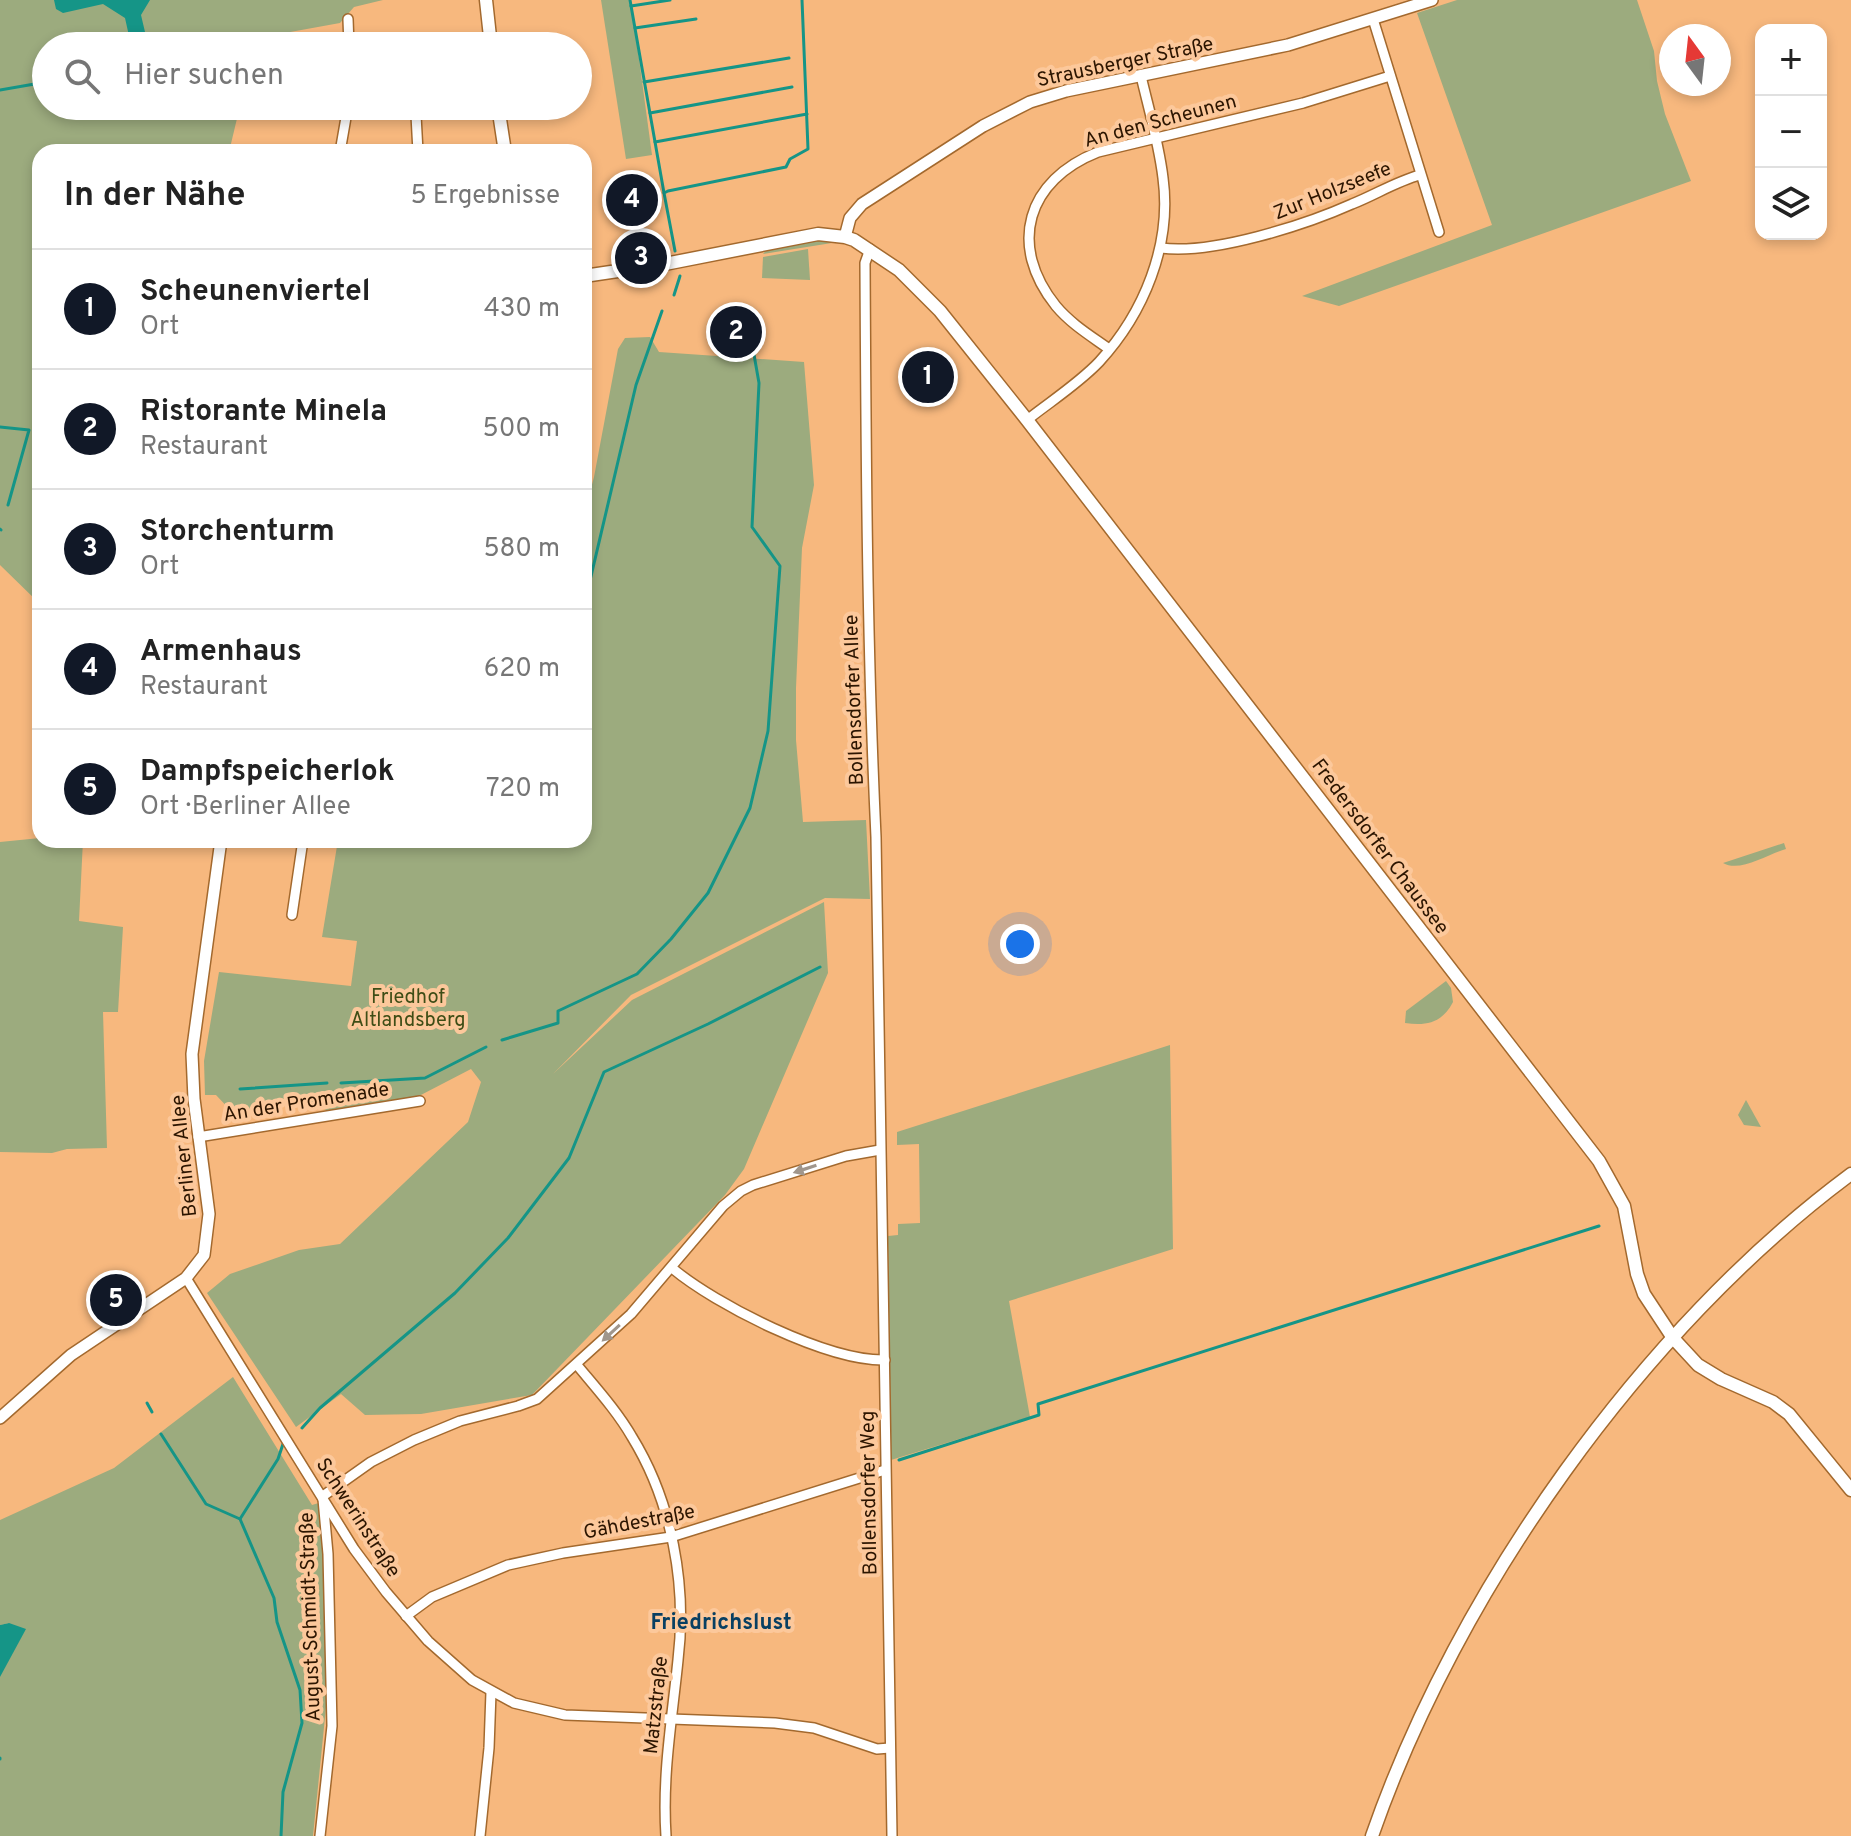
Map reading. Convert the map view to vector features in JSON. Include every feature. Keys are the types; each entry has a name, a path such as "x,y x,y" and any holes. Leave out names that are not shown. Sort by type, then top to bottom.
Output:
{"main road":[{"path":"486,0 489,32"},
{"path":"500,120 504,144"},
{"path":"592,275 665,264 805,236 845,237"},
{"name":"Fredersdorfer Chaussee","path":"845,237 870,249 921,289 1027,420 1599,1161 1624,1206 1644,1294 1673,1338 1698,1365 1773,1402 1789,1414 1851,1490"},
{"path":"1372,1836 1411,1737 1474,1614 1540,1505 1606,1418 1673,1338 1768,1243 1851,1174"}],"street":[{"name":"Strausberger Straße","path":"845,237 850,218 862,204 1003,115 1048,96 1288,45 1432,0"},
{"path":"348,19 348,32"},
{"name":"Zur Holzseefe","path":"1373,19 1439,232"},
{"path":"1027,420 1087,374 1109,349 1145,293 1161,248 1164,186 1141,76"},
{"name":"An den Scheunen","path":"1109,349 1071,321 1045,290 1033,262 1029,245 1031,219 1036,204 1050,182 1075,163 1098,152 1293,105 1390,76"},
{"path":"341,144 346,120"},
{"path":"416,120 418,144"},
{"name":"Zur Holzseefe","path":"1161,248 1196,247 1277,231 1337,211 1420,175"},
{"name":"Bollensdorfer Allee","path":"870,249 865,263 866,454 880,1150"},
{"name":"Berliner Allee","path":"0,1418 71,1355 186,1278 204,1255 209,1214 193,1088 194,1035 220,848"},
{"path":"292,915 302,848"},
{"name":"An der Promenade","path":"198,1137 420,1101"},
{"name":"August-Schmidt-Straße","path":"320,1836 332,1726 328,1554 323,1496 371,1462 414,1440 460,1421 530,1402 577,1365 625,1320 723,1206 741,1191 846,1156 880,1150"},
{"name":"Bollensdorfer Weg","path":"880,1150 892,1836"},
{"path":"672,1268 700,1289 771,1326 840,1353 862,1359 885,1360"},
{"name":"Schwerinstraße","path":"186,1278 354,1549 406,1616 442,1655 491,1692 529,1708 565,1715 775,1723 814,1728 877,1749 890,1748"},
{"name":"Matzstraße","path":"577,1365 633,1438 655,1483 678,1574 681,1614 665,1773 666,1836"},
{"name":"Gähdestraße","path":"406,1616 440,1593 508,1565 563,1553 671,1537 885,1470"},
{"path":"480,1836 491,1692"}],"green space":[{"path":"0,0 383,0 354,7 340,23 290,32 32,32 32,120 237,120 231,144 32,144 32,596 0,565"},
{"path":"601,0 631,0 652,155 626,159"},
{"path":"1457,0 1637,0 1654,51 1659,96 1691,181 1339,306 1302,296 1492,225 1417,13"},
{"path":"814,240 838,242 763,254 769,247"},
{"path":"808,249 810,280 762,278 763,257"},
{"name":"Friedhof Altlandsberg","path":"650,337 659,352 804,362 814,485 802,548 796,688 796,740 803,822 866,820 870,899 825,898 631,995 553,1074 632,1000 824,902 828,973 744,1169 725,1195 532,1395 421,1414 365,1415 341,1394 296,1427 207,1293 230,1274 299,1250 340,1244 468,1122 481,1082 471,1069 417,1097 331,1112 306,1101 233,1113 216,1095 205,1095 204,1061 219,972 351,986 357,941 322,937 337,848 592,848 592,484 618,349 625,338"},
{"path":"32,839 32,848 83,848 79,921 123,927 118,1012 103,1012 107,1148 67,1149 52,1153 0,1152 0,842"},
{"path":"1784,843 1786,849 1754,862 1737,866 1723,863"},
{"path":"1446,981 1451,988 1453,1002 1444,1015 1433,1022 1405,1023 1406,1011"},
{"path":"1170,1045 1173,1249 1009,1301 1030,1417 891,1460 888,1236 898,1235 898,1224 920,1223 919,1144 897,1145 897,1132"},
{"path":"1746,1100 1761,1127 1744,1125 1738,1115"},
{"path":"233,1377 312,1505 322,1502 329,1678 313,1836 0,1836 0,1677 9,1623 0,1625 0,1520 114,1468"}],"water":[{"path":"54,0 150,0 141,15 145,32 128,32 125,18 103,4 63,13 56,9"},
{"path":"9,1623 26,1629 0,1677 0,1625"}],"waterway":[{"path":"630,0 664,193"},
{"path":"631,6 670,0"},
{"path":"675,251 664,193 786,167 790,159 808,149 802,0"},
{"path":"635,28 696,19"},
{"path":"644,82 789,58"},
{"path":"0,90 32,84"},
{"path":"650,113 792,87"},
{"path":"655,142 807,114"},
{"path":"674,295 680,276"},
{"path":"592,572 636,385 662,311"},
{"path":"502,1040 558,1023 558,1011 637,974 671,939 708,893 750,808 768,731 780,566 752,527 759,383 753,349"},
{"path":"0,427 29,430 8,505"},
{"path":"302,1428 320,1408 455,1293 508,1238 569,1158 604,1072 820,967"},
{"path":"341,1083 425,1078 486,1047"},
{"path":"240,1089 327,1083"},
{"path":"899,1460 1039,1415 1038,1404 1599,1226"},
{"path":"147,1403 152,1412"},
{"path":"161,1434 206,1504 240,1519 274,1598 277,1622 300,1690 302,1723 283,1792 281,1836"},
{"path":"240,1519 278,1459 284,1441"}],"place":[{"name":"Armenhaus","path":"632,200"},
{"name":"Storchenturm","path":"641,258"},
{"name":"Ristorante Minela","path":"736,332"},
{"name":"Scheunenviertel","path":"928,377"},
{"name":"Dampfspeicherlok","path":"116,1300"}],"district":[{"name":"Friedrichslust","path":"721,1621"}]}
